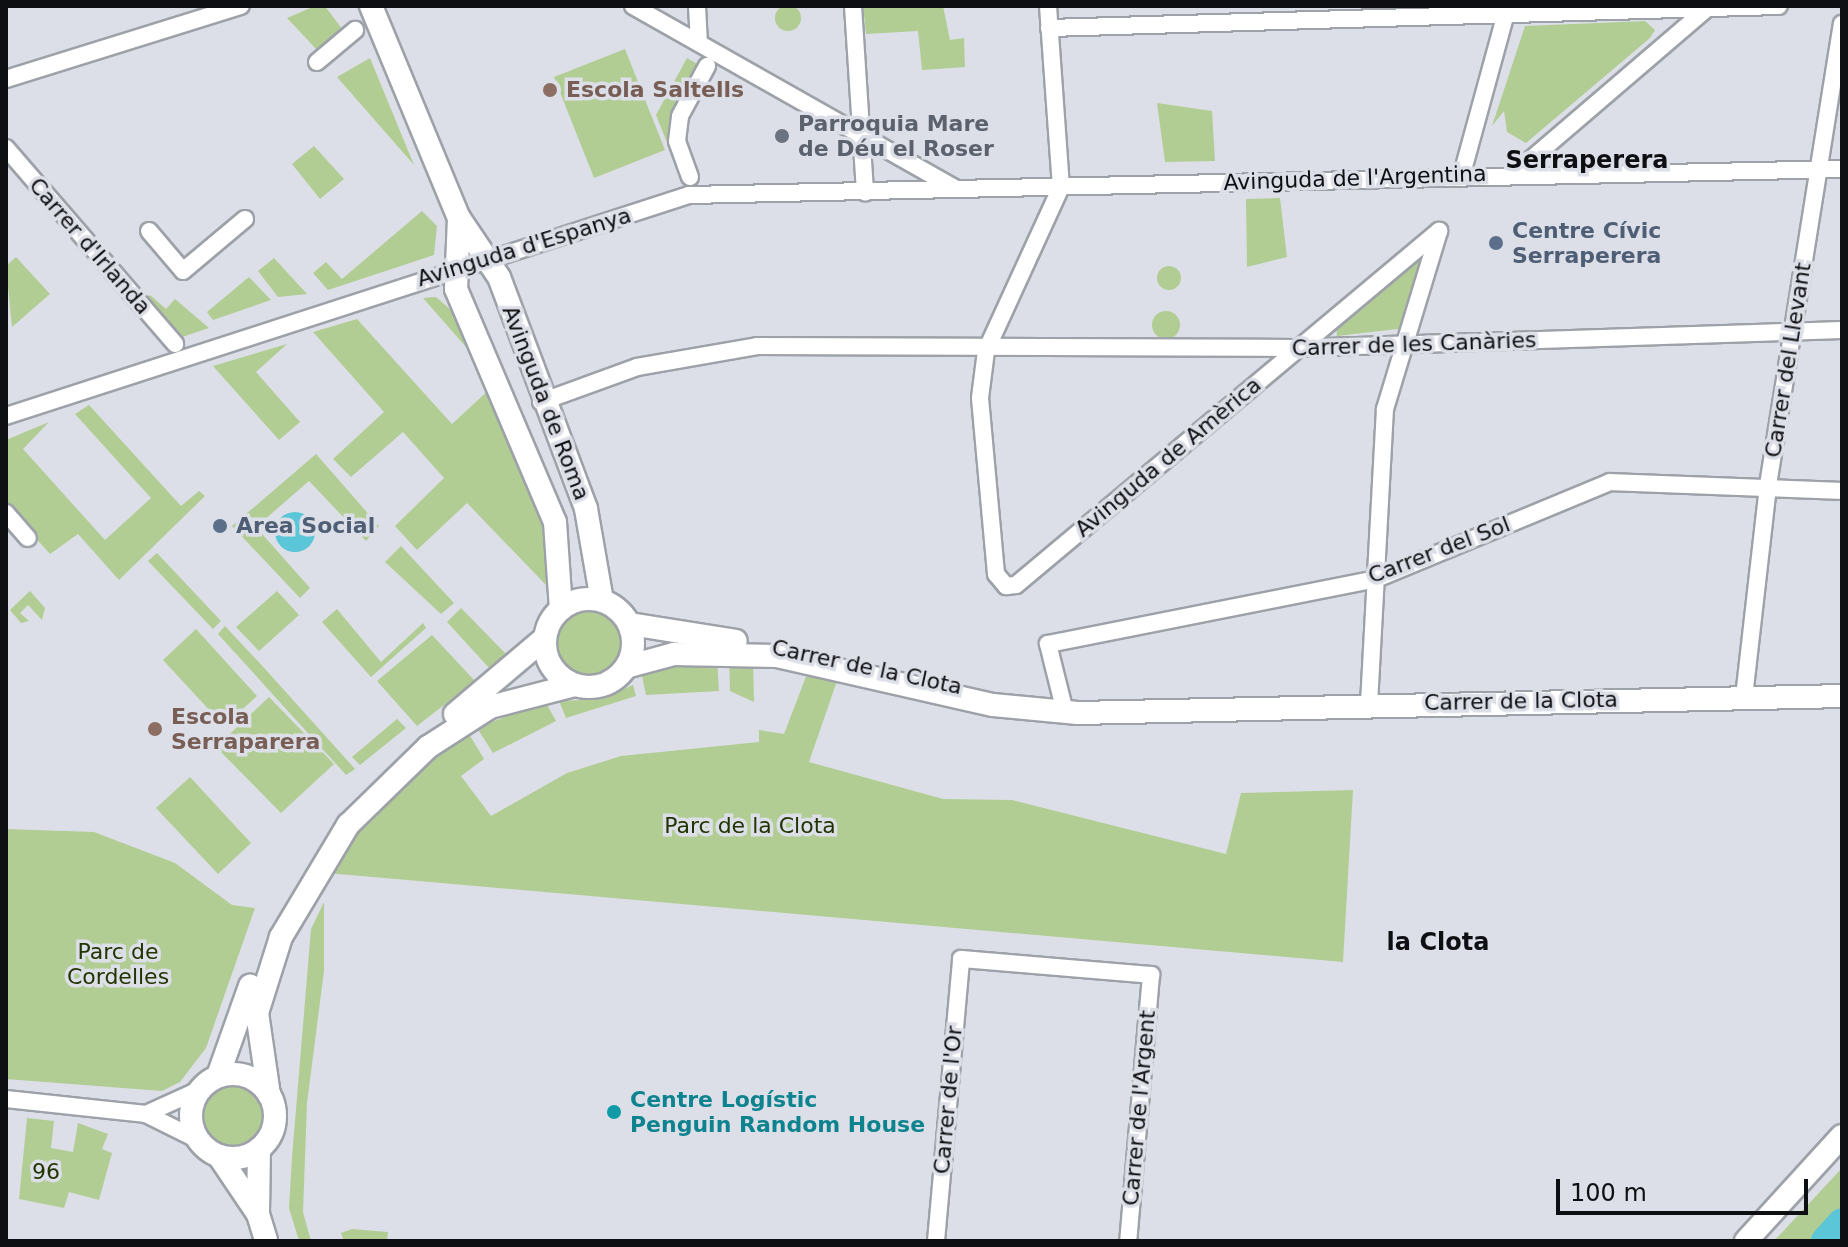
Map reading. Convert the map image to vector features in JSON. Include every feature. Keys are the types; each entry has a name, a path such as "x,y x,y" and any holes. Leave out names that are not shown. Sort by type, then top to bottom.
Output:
{"street":[{"path":"6,79 241,6"},
{"name":"Avinguda de Roma","path":"371,6 459,218 489,257 541,402 586,509 602,601"},
{"path":"633,6 859,129 955,188"},
{"path":"697,6 699,42"},
{"path":"853,6 865,193"},
{"path":"986,351 1061,187 1048,6"},
{"path":"1049,28 1509,10 1779,6"},
{"path":"1515,173 1709,7"},
{"path":"1462,174 1509,10"},
{"name":"Carrer del Llevant","path":"1744,697 1768,485 1842,24"},
{"path":"317,62 355,30"},
{"path":"690,177 677,141 680,116 707,66"},
{"name":"Carrer d'Irlanda","path":"6,148 175,344"},
{"name":"Avinguda de l'Argentina","path":"1061,187 1462,174 1842,169"},
{"name":"Avinguda d'Espanya","path":"6,416 489,257 689,195 1061,187"},
{"name":"Avinguda de Roma","path":"459,218 456,289 555,522 561,609"},
{"path":"149,231 183,271 245,219"},
{"name":"Avinguda de Amèrica","path":"986,351 980,398 996,574 1006,586 1016,585 1299,341 1439,231 1408,343"},
{"name":"Carrer de les Canàries","path":"541,402 637,367 757,346 986,351 1842,330"},
{"path":"1369,704 1385,409 1408,343"},
{"name":"Carrer del Sol","path":"1063,704 1048,644 1376,579 1610,482 1768,485 1842,491"},
{"path":"6,513 28,538"},
{"path":"146,1114 199,1090 218,1076 273,925 312,855 381,775 545,638 561,609 602,601 630,624 626,667 597,687 575,685 490,707 428,747 348,825 281,937 257,1013 275,1118 259,1149 258,1214 266,1241"},
{"name":"Carrer de la Clota","path":"630,624 1063,704 1199,708"},
{"path":"545,638 550,665 575,685"},
{"name":"Carrer de la Clota","path":"626,667 674,654 767,650"},
{"name":"Carrer de la Clota","path":"791,654 1024,710 1842,696"},
{"name":"Carrer de l'Or","path":"936,1241 961,959 1151,975"},
{"name":"Carrer de l'Argent","path":"1128,1241 1151,975"},
{"path":"218,1076 253,1079 269,1095"},
{"path":"198,1140 190,1115 199,1090"},
{"path":"6,1099 146,1114 198,1140 219,1156 258,1214"},
{"path":"1746,1241 1842,1136"},
{"path":"219,1156 259,1149"}],"green space":[{"path":"788,5 797,9 801,18 797,27 788,31 779,27 775,18 779,9"},
{"path":"315,6 325,6 342,29 317,50 287,18"},
{"path":"863,6 943,6 950,40 964,38 965,67 922,70 918,31 866,34"},
{"path":"1645,21 1655,30 1650,38 1526,143 1507,132 1504,111 1492,126 1525,26"},
{"path":"625,49 665,150 594,178 554,77"},
{"path":"370,58 414,165 337,77"},
{"path":"687,58 704,68 671,124 668,145 656,115"},
{"path":"1157,103 1212,111 1215,161 1165,162"},
{"path":"314,146 344,179 320,199 292,164"},
{"path":"1280,198 1287,257 1247,267 1246,199"},
{"path":"422,211 437,226 434,255 328,290 313,273 326,262 342,279"},
{"path":"1419,256 1425,259 1406,328 1337,336 1336,326"},
{"path":"16,257 50,294 12,327 6,266"},
{"path":"274,258 307,294 278,297 258,271"},
{"path":"1169,266 1178,269 1181,278 1178,287 1169,290 1160,287 1157,278 1160,269"},
{"path":"249,277 271,300 213,320 207,312"},
{"path":"150,295 166,309 175,299 209,328 176,339 141,301"},
{"path":"436,297 460,318 473,355 423,298"},
{"path":"1166,311 1176,315 1180,325 1176,335 1166,339 1156,335 1152,325 1156,315"},
{"path":"357,319 452,424 492,387 545,514 546,585 467,503 417,550 395,526 444,478 403,432 351,477 333,459 384,412 313,332"},
{"path":"287,344 256,372 300,422 279,440 213,366"},
{"path":"89,405 181,506 199,491 205,496 119,580 78,534 50,554 6,505 6,440 49,422 23,449 105,540 151,498 75,414"},
{"path":"316,454 379,526 366,541 309,481 256,527 310,588 300,598 232,526"},
{"path":"401,546 454,603 441,614 385,562"},
{"path":"157,553 221,621 213,629 148,561"},
{"path":"30,591 45,608 42,620 28,605 20,613 29,621 21,623 10,610"},
{"path":"277,591 299,615 259,651 236,627"},
{"path":"461,608 507,655 490,669 447,622"},
{"path":"337,609 381,662 423,623 426,628 371,677 322,622"},
{"path":"589,611 607,617 615,625 621,643 615,661 607,669 589,675 571,669 563,661 557,643 563,625 571,617"},
{"path":"225,626 355,769 346,775 218,634"},
{"path":"196,629 257,696 224,726 163,660"},
{"path":"432,635 475,681 417,726 377,681"},
{"path":"729,655 753,657 754,702 730,691"},
{"path":"717,657 719,691 646,695 642,676 660,664"},
{"name":"Parc de la Clota","path":"807,674 837,681 809,762 943,799 1012,800 1226,854 1241,793 1353,790 1343,962 327,873 393,788 469,734 484,759 461,776 491,816 567,773 621,756 759,742 759,730 784,734"},
{"path":"633,685 636,696 566,718 559,701 600,699"},
{"path":"269,697 334,764 281,813 216,747"},
{"path":"545,701 556,721 493,753 477,728"},
{"path":"397,719 406,728 360,765 352,757"},
{"path":"190,777 251,843 218,874 156,808"},
{"name":"Parc de Cordelles","path":"6,829 94,832 175,863 232,905 255,908 206,1048 180,1082 162,1091 6,1079"},
{"path":"324,902 324,971 307,1103 303,1212 311,1241 299,1241 289,1208 292,1157 311,929"},
{"path":"234,1085 246,1087 256,1094 263,1104 263,1128 256,1138 246,1145 234,1147 222,1145 212,1138 205,1128 203,1116 205,1104 212,1094 222,1087"},
{"name":"96","path":"27,1118 54,1121 51,1148 73,1152 78,1123 108,1134 102,1149 112,1153 99,1200 69,1192 64,1208 19,1199"},
{"path":"1842,1168 1842,1241 1774,1241"},
{"path":"352,1229 388,1232 387,1241 344,1241 341,1233"}],"water":[{"path":"295,512 309,518 315,532 309,546 295,552 281,546 275,532 281,518"}],"waterway":[{"path":"1826,1241 1842,1223"}],"place":[{"name":"Escola Saltells","path":"550,90"},
{"name":"Parroquia Mare de Déu el Roser","path":"782,136"},
{"name":"Centre Cívic Serraperera","path":"1496,243"},
{"name":"Area Social","path":"220,526"},
{"name":"Escola Serraparera","path":"155,729"},
{"name":"Centre Logístic Penguin Random House","path":"614,1112"}],"district":[{"name":"Serraperera","path":"1587,161"},
{"name":"la Clota","path":"1438,943"}]}
